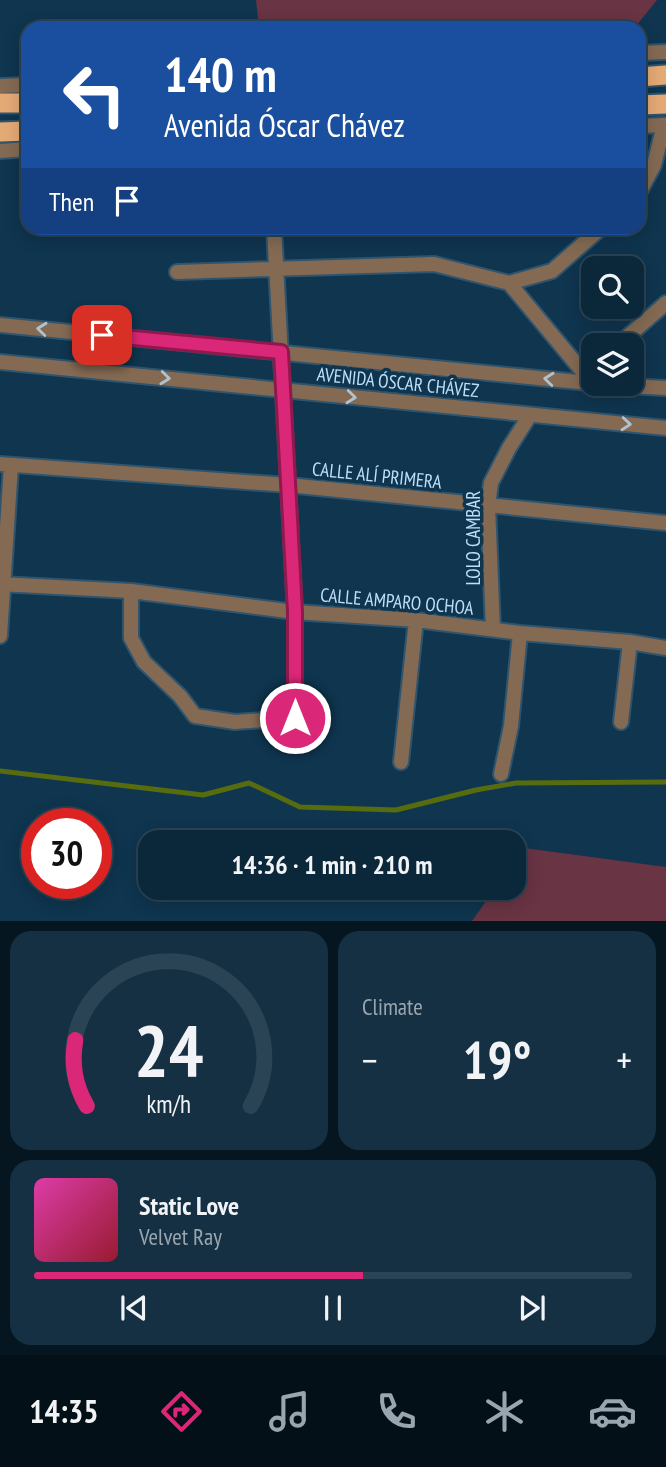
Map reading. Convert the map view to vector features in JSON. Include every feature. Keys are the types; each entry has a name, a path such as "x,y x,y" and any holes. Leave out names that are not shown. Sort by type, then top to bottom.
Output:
{"highway":[{"path":"646,76 666,75"},
{"path":"0,103 21,103"},
{"path":"646,105 666,104"},
{"path":"0,132 21,131"}],"street":[{"path":"646,53 666,52"},
{"path":"0,86 21,85"},
{"path":"646,126 665,125 654,164 646,179"},
{"path":"0,151 21,150"},
{"path":"131,591 131,638 144,662 180,696 195,716 235,722 295,718 295,612 274,235"},
{"path":"177,272 434,264 509,283 552,271 593,235"},
{"path":"509,283 581,370"},
{"path":"632,333 666,303"},
{"name":"AVENIDA ÓSCAR CHÁVEZ","path":"0,325 581,383"},
{"name":"AVENIDA ÓSCAR CHÁVEZ","path":"0,362 666,428"},
{"name":"AVENIDA ÓSCAR CHÁVEZ","path":"644,386 666,388"},
{"name":"LOLO CAMBAR","path":"494,629 488,506 491,483 530,415"},
{"path":"0,636 6,464"},
{"name":"CALLE ALÍ PRIMERA","path":"6,464 288,485 666,523"},
{"name":"CALLE AMPARO OCHOA","path":"2,584 131,591 295,612 416,620 666,648"},
{"path":"401,762 416,620"},
{"path":"501,774 511,726 520,633"},
{"path":"621,722 630,642"}],"shaded area":[{"path":"256,0 657,0 640,21 258,21"},
{"path":"526,848 666,867 666,921 472,921 487,900 526,900"}],"waterway":[{"path":"0,771 203,795 249,783 300,807 396,810 516,783 666,782"}],"route":[{"path":"102,335 281,352 295,612 295,718"}]}
